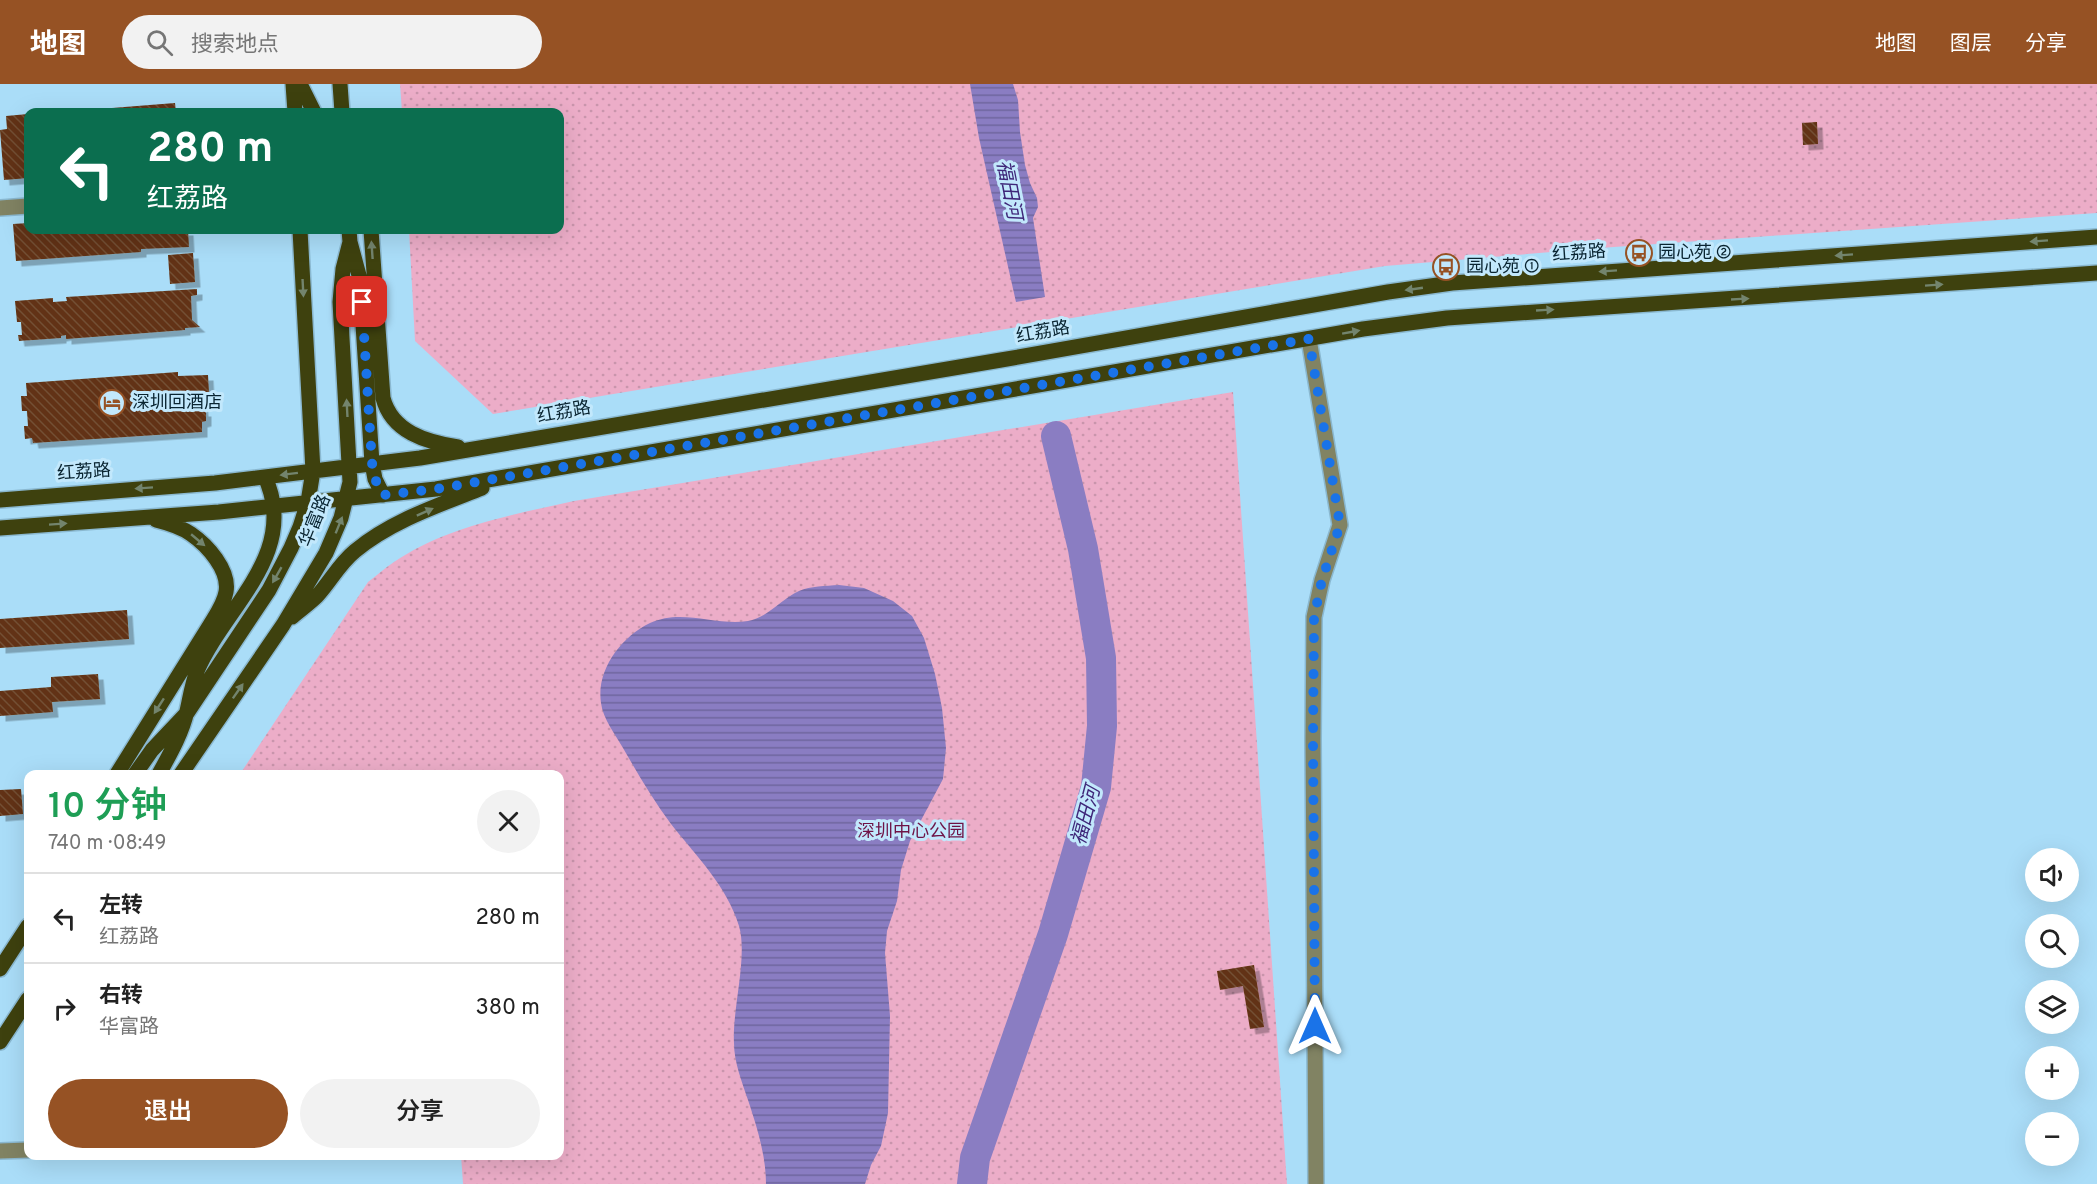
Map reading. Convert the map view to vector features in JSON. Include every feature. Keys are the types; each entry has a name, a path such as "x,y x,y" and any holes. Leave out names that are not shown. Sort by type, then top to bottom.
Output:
{"main road":[{"path":"293,84 295,108"},
{"path":"300,84 312,108"},
{"path":"340,84 342,108"},
{"name":"华富路","path":"138,770 158,742 187,713 217,671 281,569 309,502 313,471 300,234"},
{"name":"华富路","path":"347,234 360,279 372,463 375,479 383,495"},
{"name":"华富路","path":"184,770 283,625 330,545 342,518 347,498 350,466 340,302 347,234"},
{"path":"371,234 385,407 401,428 415,436 445,445 472,448"},
{"name":"红荔路","path":"0,500 265,477 372,463 1013,358 1388,292 1452,283 2097,237"},
{"path":"0,528 275,506 436,489 1407,323 1474,315 2097,273"},
{"path":"283,625 317,596 337,568 354,551 378,534 511,476"},
{"name":"华富路","path":"161,770 174,747 187,713 193,682 202,660 267,555 275,524 275,506 265,477"},
{"path":"119,770 210,625 227,590 226,579 206,547 190,534 170,524 145,517"},
{"path":"0,969 24,932"},
{"path":"0,1042 24,1005"}],"street":[{"path":"0,208 24,206"},
{"path":"1309,339 1340,525 1322,580 1314,617 1316,1184"},
{"path":"0,1151 24,1150"}],"green space":[{"path":"400,84 2097,84 2097,213 1600,248 1385,266 493,414 415,341 409,234 564,234 564,108 402,108"},
{"name":"深圳中心公园","path":"1233,392 1287,1184 463,1184 461,1160 564,1160 564,770 243,770 368,582 394,562 436,539 481,523 574,501"}],"water":[{"path":"970,84 1013,84 1018,100 1025,165 1037,198 1038,207 1033,218 1045,297 1016,302 979,138"},
{"path":"839,585 864,588 893,601 912,616 924,638 942,708 946,748 943,779 910,841 901,870 897,901 887,931 885,953 890,1016 888,1113 881,1146 871,1165 865,1184 766,1184 755,1121 734,1050 742,953 739,926 734,911 710,872 664,815 646,787 604,715 600,691 607,667 620,646 639,629 650,623 674,617 748,621 769,612 799,591 813,587"}],"building":[{"path":"175,103 176,108 112,108"},
{"path":"24,114 24,178 4,180 0,130 7,129 6,116"},
{"path":"1817,122 1818,144 1803,145 1802,123"},
{"path":"24,223 24,234 188,234 189,247 141,249 141,252 16,261 13,224"},
{"path":"193,253 195,282 170,284 168,255"},
{"path":"197,289 197,295 191,296 192,320 200,327 66,339 66,335 61,338 19,341 18,335 22,335 21,322 17,322 15,301 53,298 53,302 67,301 66,297"},
{"name":"深圳回酒店","path":"178,372 178,376 208,375 209,393 201,393 203,411 206,411 206,421 202,422 202,432 33,443 32,438 25,439 24,426 28,426 27,411 22,411 21,396 27,396 26,383"},
{"path":"127,610 129,639 0,648 0,619"},
{"path":"98,674 100,699 52,702 53,712 0,716 0,691 51,687 51,677"},
{"path":"21,789 23,814 0,816 0,790"},
{"path":"1254,965 1264,1027 1250,1029 1243,986 1220,990 1217,971"}],"waterway":[{"name":"福田河","path":"972,1184 975,1158 1053,934 1096,787 1102,726 1101,658 1083,549 1056,436"}],"place":[{"name":"园心苑 ②","path":"1639,253"},
{"name":"园心苑 ①","path":"1446,267"},
{"name":"深圳回酒店","path":"112,403"}],"route":[{"path":"362,302 372,463 375,479 383,495 436,489 1309,339 1340,525 1322,580 1314,617 1315,1026"}]}
